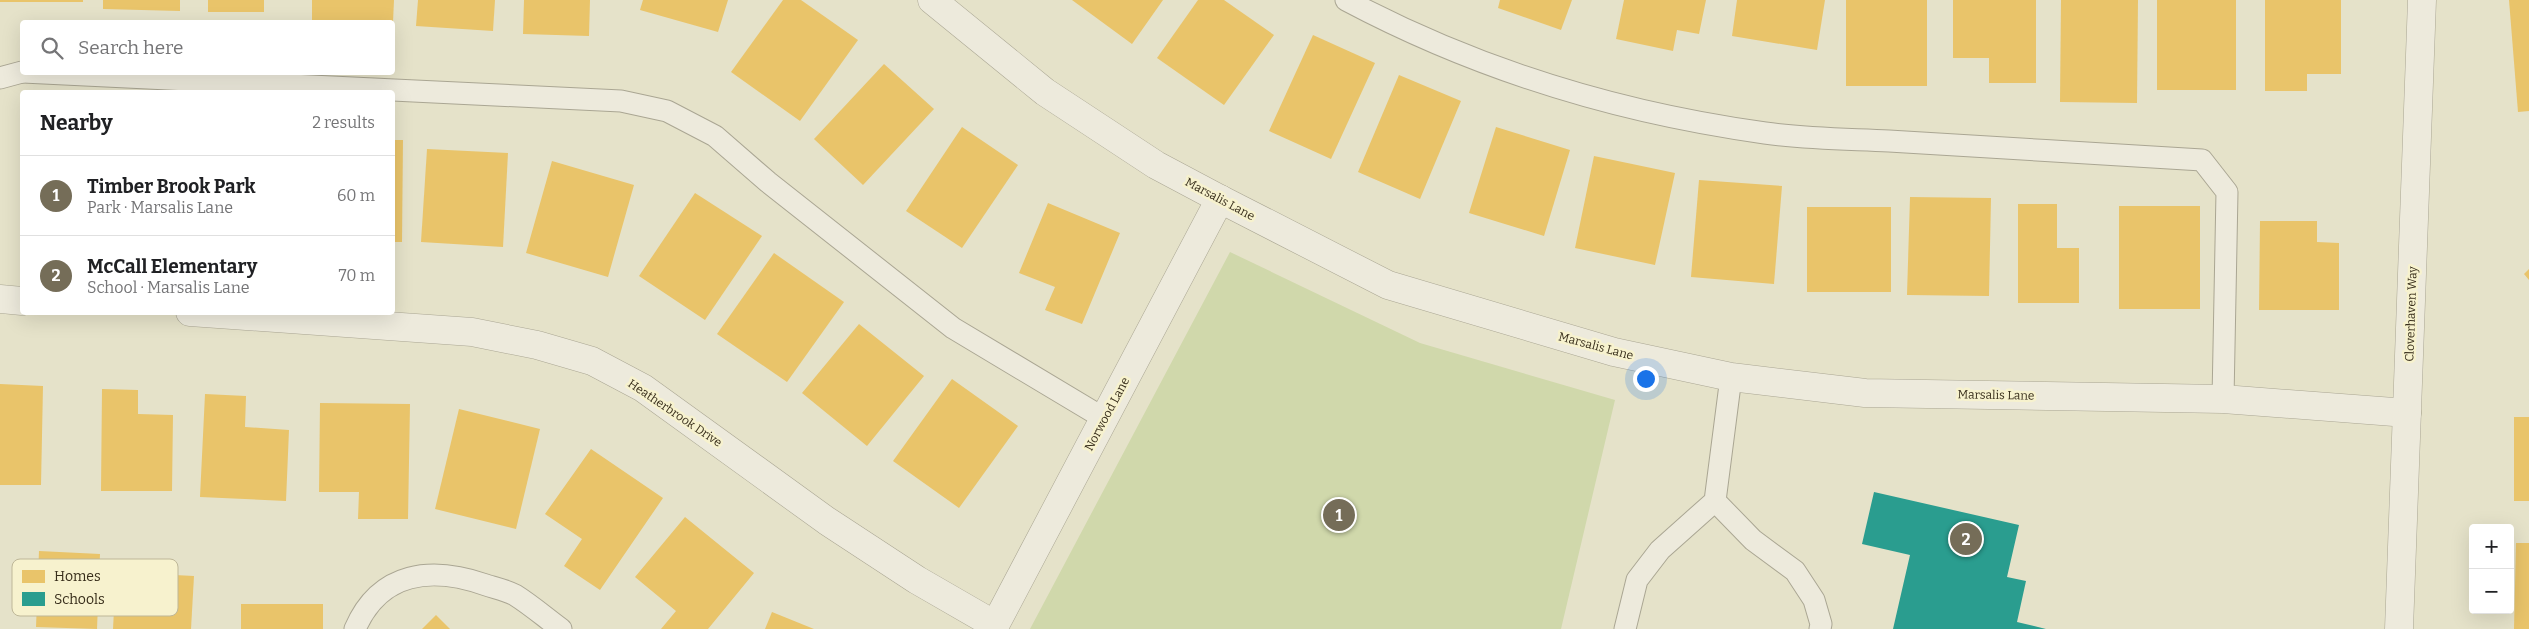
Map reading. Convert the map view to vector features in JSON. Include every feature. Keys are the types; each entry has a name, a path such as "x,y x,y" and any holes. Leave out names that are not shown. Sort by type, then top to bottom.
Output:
{"street":[{"name":"Marsalis Lane","path":"932,0 1045,92 1156,165 1220,199 1388,285 1614,352 1730,377 1865,393 2223,399 2407,413"},
{"name":"Cloverhaven Way","path":"2399,629 2422,0"},
{"name":"Norwood Lane","path":"994,627 1220,199"},
{"path":"0,299 20,301"},
{"name":"Heatherbrook Drive","path":"232,315 472,332 536,345 592,361 643,388 827,521 916,580 994,627"}],"lane":[{"path":"1346,0 1401,29 1501,68 1627,108 1766,133 2202,160 2227,192 2223,399"},
{"path":"0,78 20,73"},
{"path":"85,75 394,90"},
{"path":"395,90 621,101 667,111 715,136 768,182 953,328 1105,419"},
{"path":"1625,629 1637,580 1660,550 1715,501 1730,377"},
{"path":"1715,501 1753,540 1795,571 1814,600 1821,624 1820,629"},
{"path":"355,629 364,609 386,591 402,579 424,574 466,578 514,594 561,629"}],"green space":[{"path":"1230,252 1420,343 1615,400 1561,629 1030,629"}],"building: Homes":[{"path":"0,0 83,0 83,2 0,2"},
{"path":"103,0 180,0 180,11 103,9"},
{"path":"208,0 264,0 264,12 208,12"},
{"path":"312,0 394,0 393,20 312,20"},
{"path":"418,0 495,0 493,31 416,26"},
{"path":"524,0 590,0 589,36 523,34"},
{"path":"643,0 728,0 718,32 640,10"},
{"path":"783,0 801,0 858,40 800,121 731,72"},
{"path":"1072,0 1163,0 1132,44"},
{"path":"1198,0 1224,0 1274,35 1224,105 1157,58"},
{"path":"1500,0 1572,0 1561,30 1498,8"},
{"path":"1624,0 1706,0 1699,34 1677,30 1673,51 1616,39"},
{"path":"1737,0 1825,0 1817,50 1732,36"},
{"path":"1846,0 1927,0 1927,86 1846,86"},
{"path":"1953,0 2036,0 2036,83 1989,83 1989,58 1953,58"},
{"path":"2061,0 2138,0 2137,103 2060,102"},
{"path":"2157,0 2236,0 2236,90 2157,90"},
{"path":"2265,0 2341,0 2341,74 2307,74 2307,91 2265,91"},
{"path":"2509,0 2529,0 2529,111 2518,112"},
{"path":"1313,35 1375,63 1331,159 1269,131"},
{"path":"884,64 934,109 863,185 814,139"},
{"path":"1399,75 1461,101 1420,199 1358,172"},
{"path":"962,127 1018,165 962,248 906,211"},
{"path":"1496,127 1570,150 1544,236 1469,213"},
{"path":"395,140 403,140 402,242 395,242"},
{"path":"427,149 508,153 503,247 421,242"},
{"path":"1594,156 1675,173 1655,265 1575,248"},
{"path":"552,161 634,185 608,277 526,253"},
{"path":"1699,180 1782,186 1774,284 1691,277"},
{"path":"695,193 762,236 705,320 639,276"},
{"path":"1910,197 1991,198 1989,296 1907,295"},
{"path":"1048,203 1120,233 1082,324 1045,310 1055,287 1019,273"},
{"path":"2018,204 2057,204 2057,248 2079,248 2079,303 2018,303"},
{"path":"2119,206 2200,206 2200,309 2119,309"},
{"path":"1807,207 1891,207 1891,292 1807,292"},
{"path":"2260,221 2317,221 2317,242 2339,243 2339,310 2259,310"},
{"path":"774,253 844,302 787,382 717,334"},
{"path":"2529,269 2529,280 2524,274"},
{"path":"859,324 924,376 867,446 802,393"},
{"path":"952,379 1018,426 959,508 893,461"},
{"path":"0,384 43,386 41,485 0,485"},
{"path":"102,389 138,390 138,414 173,415 172,491 101,491"},
{"path":"205,394 246,396 245,427 289,430 286,501 200,497"},
{"path":"320,403 410,404 408,519 358,519 359,492 319,492"},
{"path":"459,409 540,429 516,529 435,509"},
{"path":"2514,417 2529,417 2529,501 2514,501"},
{"path":"591,449 663,498 600,590 564,566 582,539 545,514"},
{"path":"685,517 754,573 708,629 661,629 676,611 635,577"},
{"path":"2516,543 2529,543 2529,629 2514,629"},
{"path":"39,551 100,554 100,559 39,559"},
{"path":"178,575 194,576 191,629 113,629 114,616 178,616"},
{"path":"241,604 323,604 323,629 241,629"},
{"path":"772,612 814,629 765,629"},
{"path":"436,615 450,629 422,629"},
{"path":"36,616 98,616 97,629 36,627"}],"building: Schools":[{"path":"1874,492 2019,525 2007,577 2026,581 2017,622 2046,629 1893,629 1910,555 1862,544"}],"place":[{"name":"Timber Brook Park","path":"1339,515"},
{"name":"McCall Elementary","path":"1966,539"}]}
